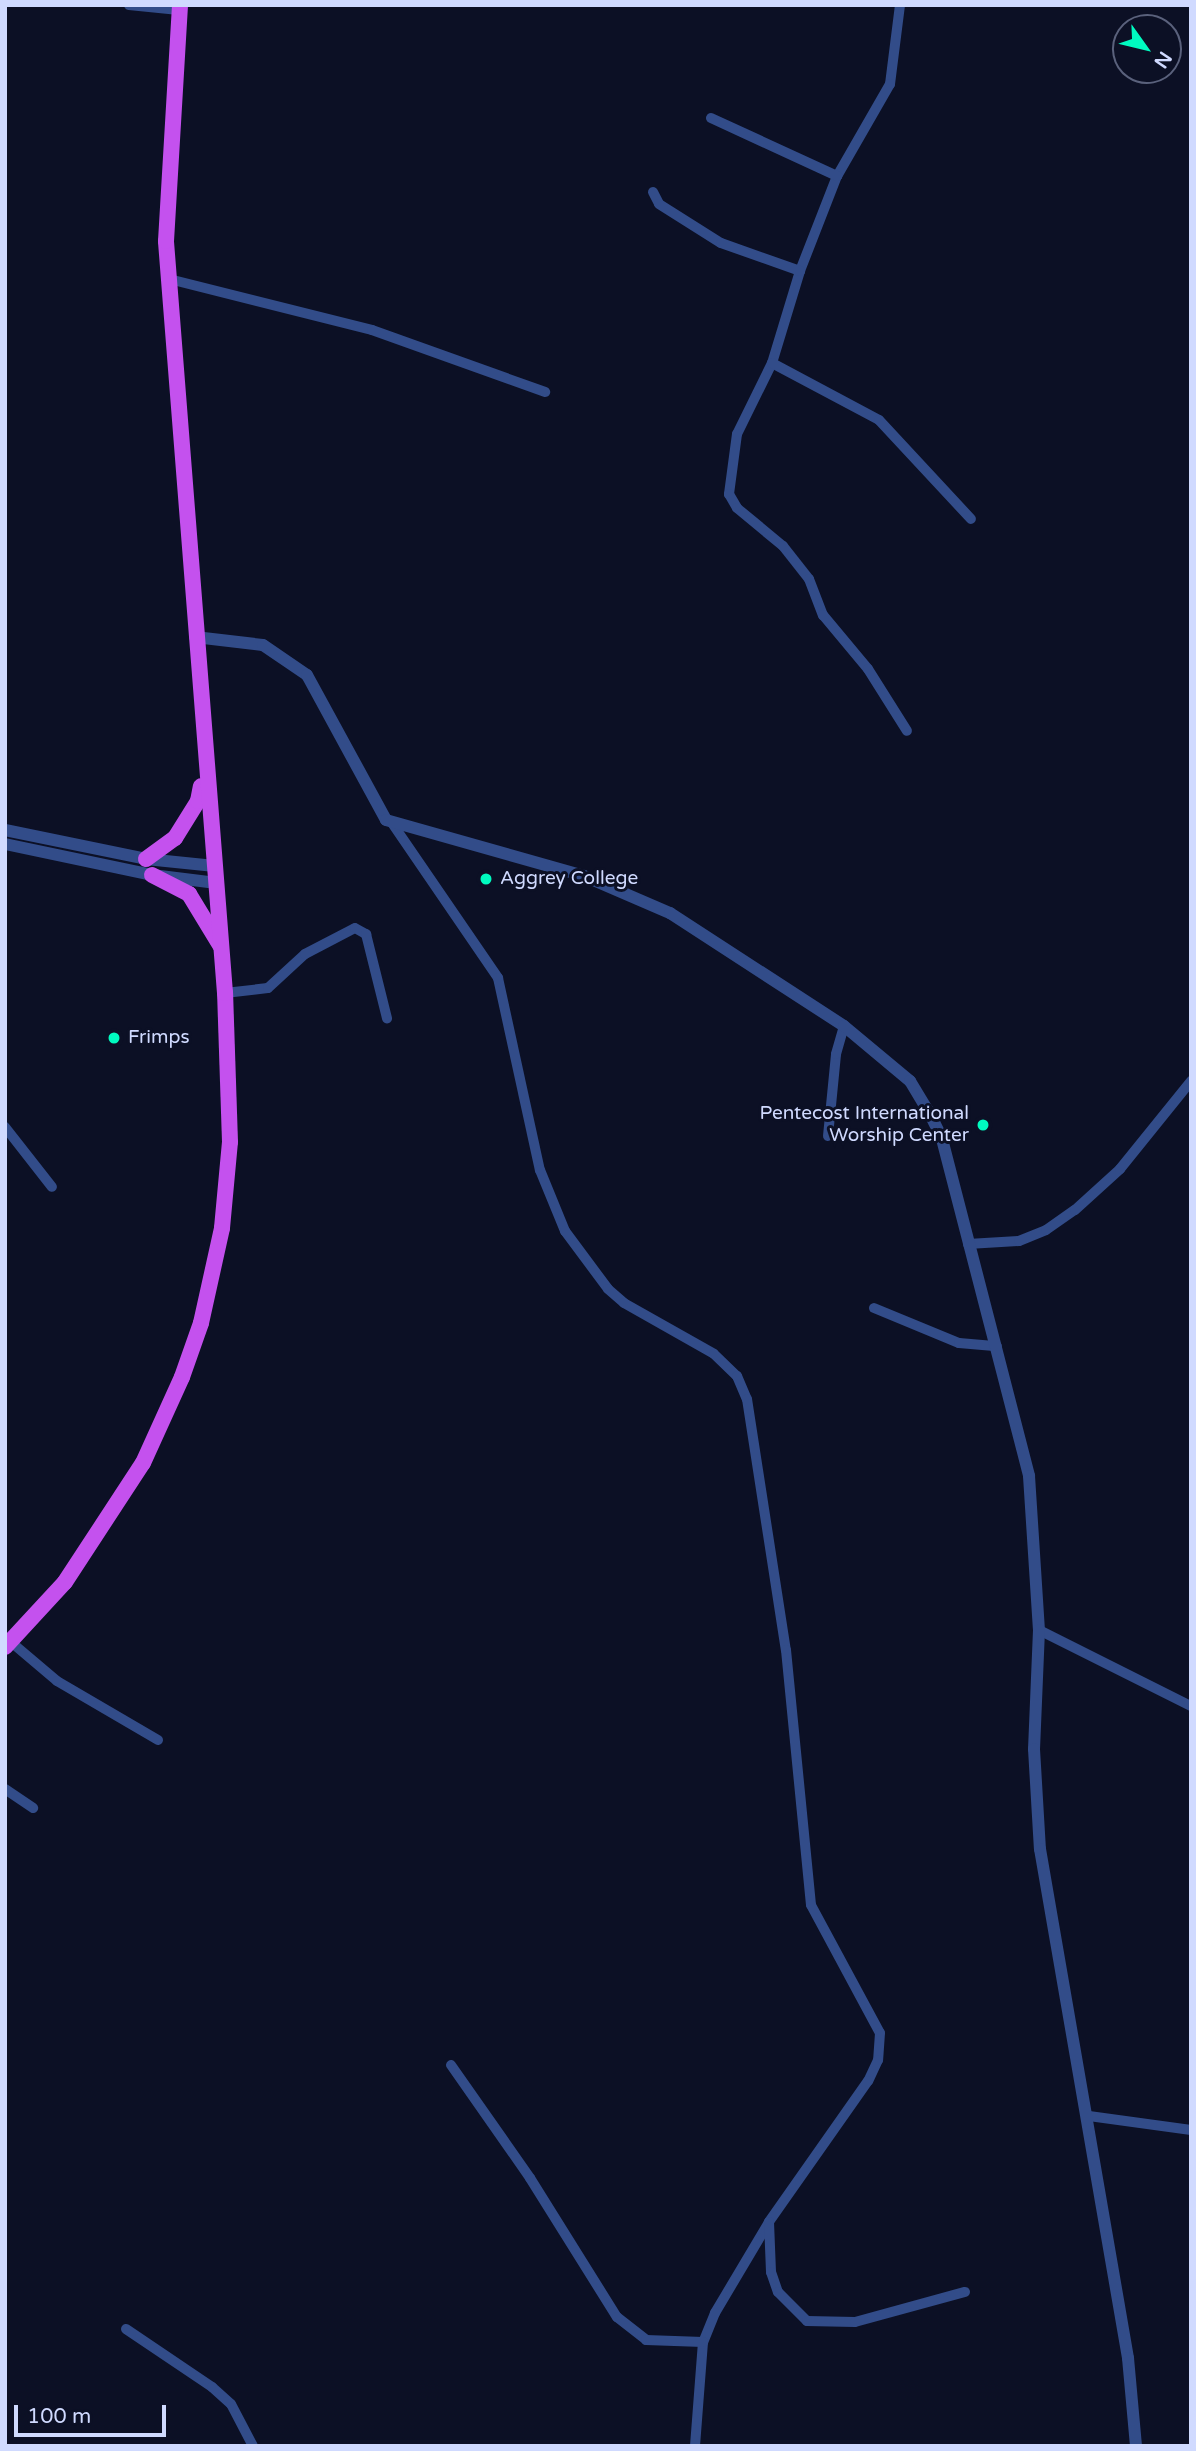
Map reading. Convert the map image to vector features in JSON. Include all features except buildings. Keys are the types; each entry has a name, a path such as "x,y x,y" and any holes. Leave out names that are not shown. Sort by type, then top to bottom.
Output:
{"highway":[{"path":"8,1645 65,1582 123,1499 182,1377 201,1323 222,1228 230,1142 225,993 216,875 204,773 169,279 166,184 179,8"},
{"path":"146,859 164,849 189,820 204,773"},
{"path":"152,874 189,894 220,945"}],"street":[{"path":"129,5 179,8"},
{"path":"900,5 890,84 837,176 800,271 772,363 737,434 731,501 783,546 808,579 823,615 862,661 907,731"},
{"path":"711,118 837,176"},
{"path":"653,192 659,204 722,243 800,271"},
{"path":"169,279 372,330 545,392"},
{"path":"772,363 879,420 971,519"},
{"path":"195,637 263,645 307,675 383,816 392,823 498,978 540,1170 565,1231 608,1289 624,1303 714,1354 737,1376 747,1399 786,1650 811,1905 874,2019 880,2044 868,2081 769,2222 720,2303 703,2342 695,2446"},
{"path":"392,823 584,876 633,896 687,923 844,1026 889,1062 919,1093 942,1139 1029,1476 1039,1630 1034,1749 1040,1849 1089,2116 1128,2358 1136,2446"},
{"path":"5,830 216,875"},
{"path":"5,844 152,874 216,875"},
{"path":"225,993 268,988 304,954 355,928 366,934 387,1018"},
{"path":"828,1136 836,1054 844,1026"},
{"path":"968,1244 1019,1241 1046,1230 1075,1210 1120,1169 1190,1083"},
{"path":"5,1127 52,1187"},
{"path":"874,1308 959,1343 997,1346"},
{"path":"1039,1630 1191,1706"},
{"path":"8,1645 57,1681 158,1740"},
{"path":"5,1789 33,1808"},
{"path":"451,2064 530,2178 617,2317 646,2340 703,2342"},
{"path":"1089,2116 1191,2130"},
{"path":"769,2222 771,2272 778,2292 807,2321 855,2322 965,2292"},
{"path":"127,2329 212,2388 230,2404 253,2446"}],"place":[{"name":"Aggrey College","path":"486,879"},
{"name":"Frimps","path":"114,1038"},
{"name":"Pentecost International Worship Center","path":"983,1125"}]}
